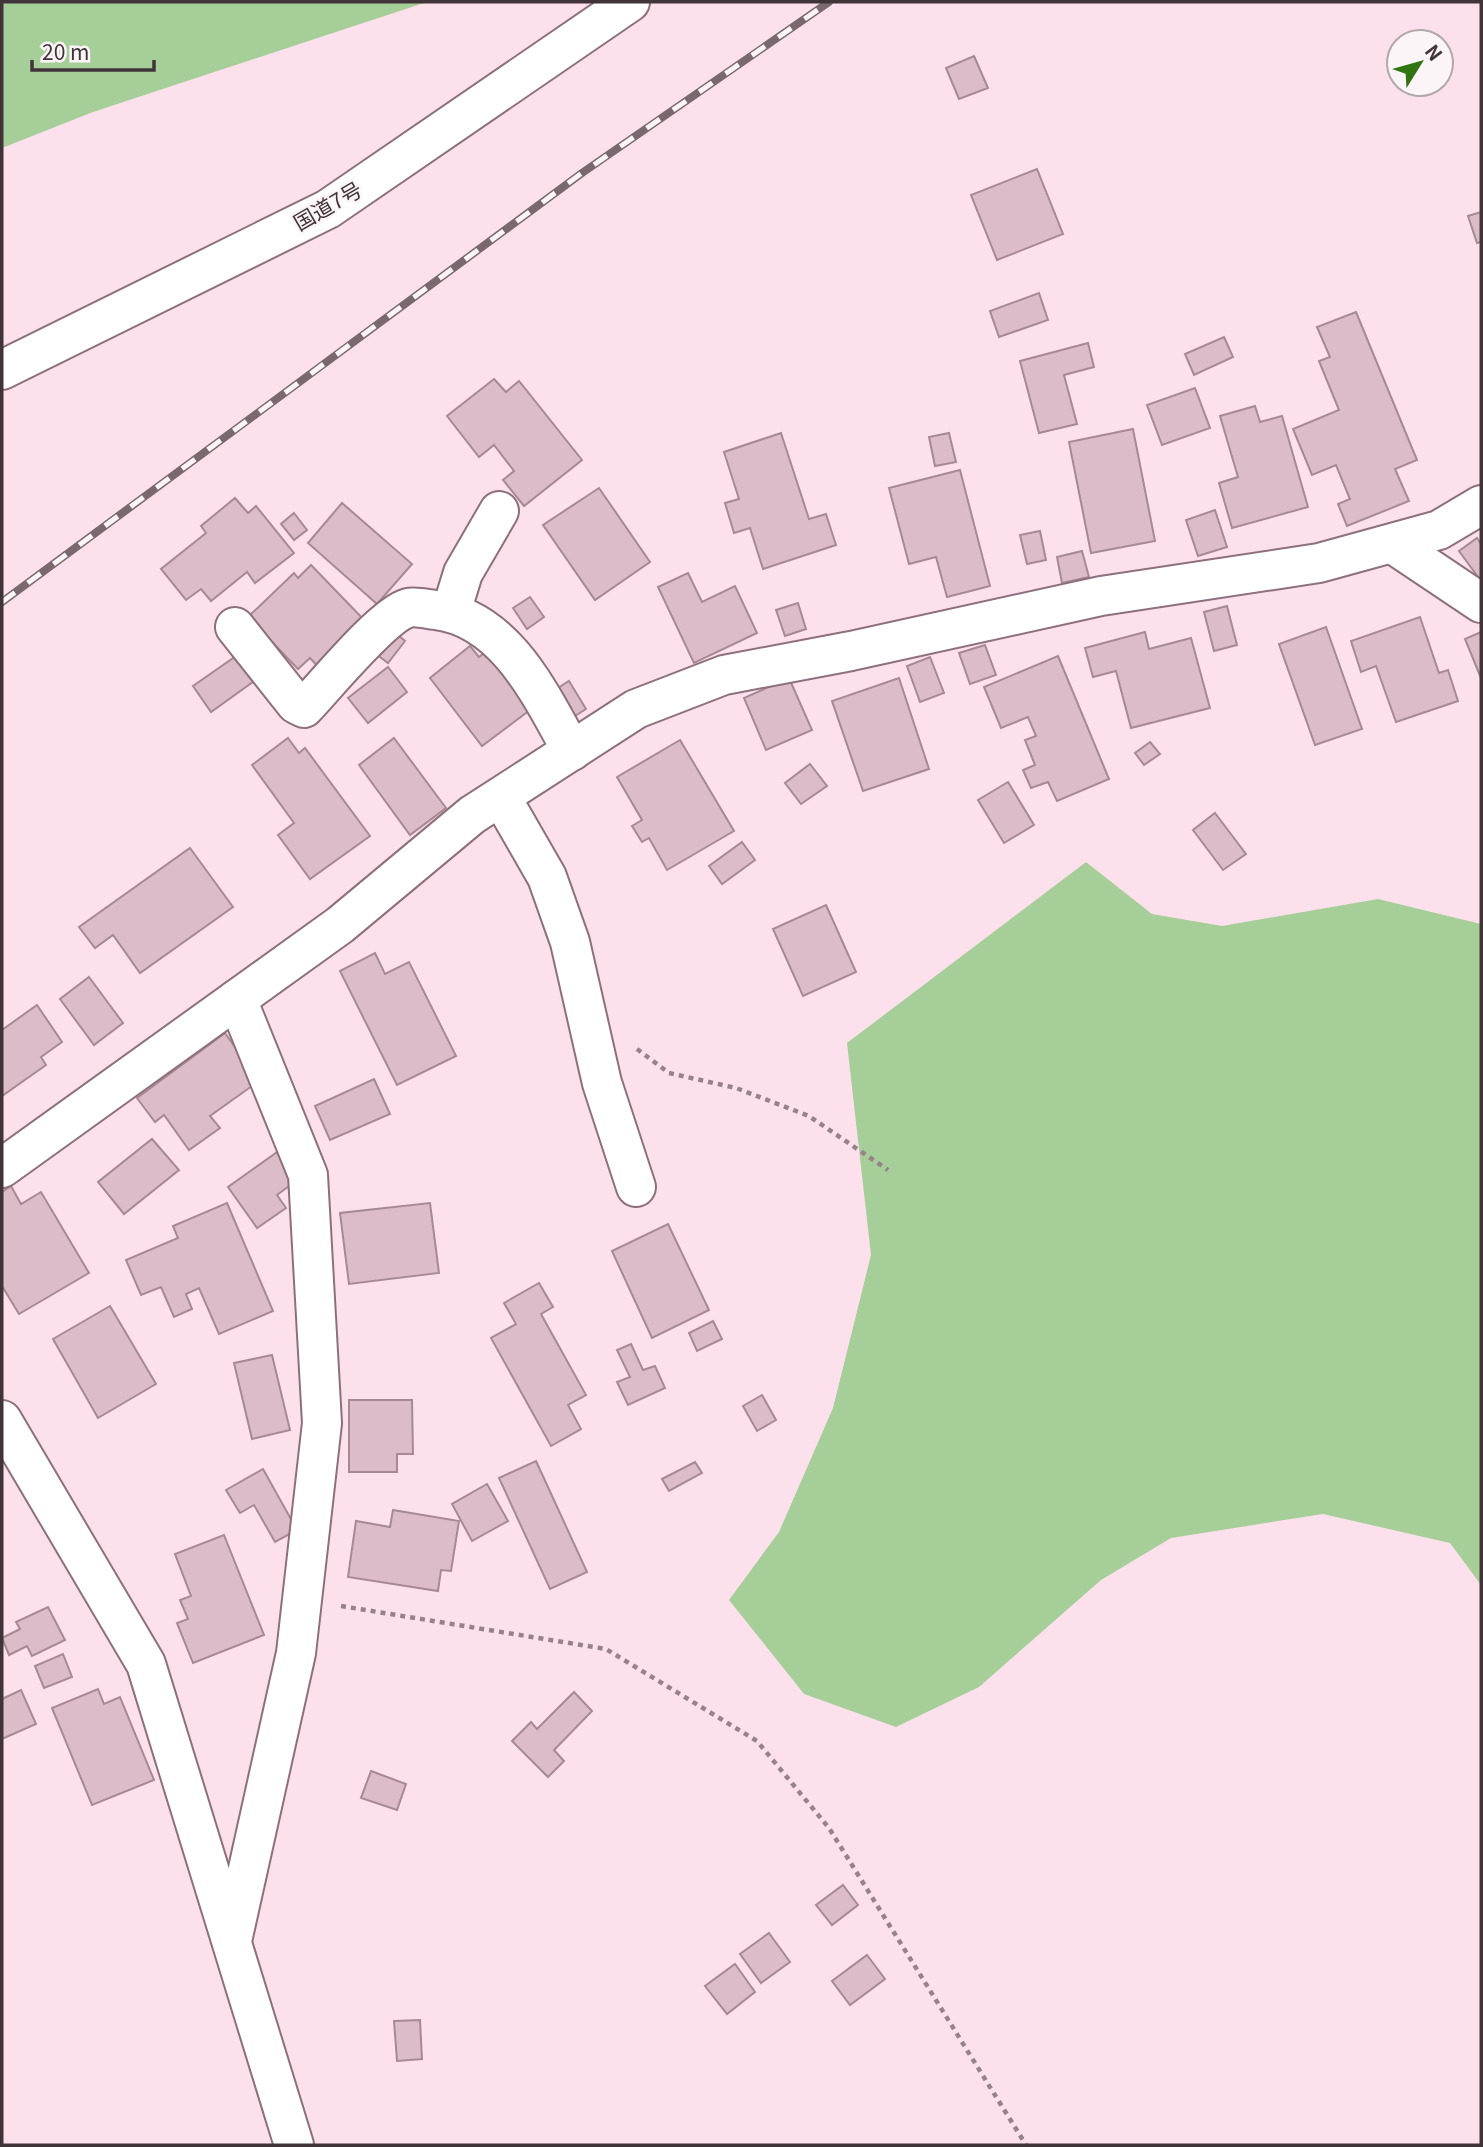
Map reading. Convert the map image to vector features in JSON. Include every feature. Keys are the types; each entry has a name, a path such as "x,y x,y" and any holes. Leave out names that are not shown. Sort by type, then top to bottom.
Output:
{"main road":[{"name":"国道7号","path":"2,370 328,209 630,2"},
{"path":"2,1168 340,925 472,815 636,709 724,675 851,651 1101,596 1319,563 1440,530 1481,505"},
{"path":"451,612 463,573 499,511"},
{"path":"1393,544 1481,603"},
{"path":"235,627 296,704 304,708 388,620 409,607 451,612 483,630 511,653 535,685 572,751"},
{"path":"501,797 547,877 570,942 602,1083 636,1187"},
{"path":"232,1941 296,1653 322,1423 308,1175 237,999"},
{"path":"2,1420 146,1664 294,2145"}],"path":[{"path":"586,1011 669,1073 736,1088 809,1116 888,1170"},
{"path":"302,1600 606,1649 757,1741 829,1828 1026,2145"}],"green space":[{"path":"2,2 427,2 93,112 2,148"},
{"path":"1086,862 1152,914 1222,926 1378,899 1481,924 1481,1585 1450,1543 1323,1514 1171,1538 1101,1580 979,1687 896,1727 804,1694 729,1600 779,1532 833,1408 871,1255 847,1043"}],"building":[{"path":"974,56 988,88 959,99 946,68"},
{"path":"1037,169 1063,234 997,260 971,195"},
{"path":"1481,212 1481,242 1477,243 1468,216"},
{"path":"1039,293 1048,320 999,337 990,311"},
{"path":"1356,312 1417,460 1395,469 1409,501 1347,526 1338,504 1350,499 1336,465 1312,475 1293,429 1339,410 1319,361 1330,357 1317,327"},
{"path":"1224,337 1233,357 1194,375 1185,354"},
{"path":"1088,343 1094,367 1064,375 1077,424 1039,433 1020,361"},
{"path":"494,379 506,392 519,381 582,460 524,506 503,480 514,471 494,445 479,457 447,416"},
{"path":"1195,388 1210,428 1162,445 1147,405"},
{"path":"1255,406 1260,422 1282,416 1308,507 1232,528 1219,483 1238,477 1220,416"},
{"path":"1133,429 1155,541 1091,553 1069,442"},
{"path":"781,433 809,519 826,514 836,545 763,569 750,528 734,533 725,503 739,499 724,452"},
{"path":"949,433 956,462 935,466 929,437"},
{"path":"960,470 990,586 947,597 936,557 909,564 889,488"},
{"path":"599,488 650,562 595,600 543,525"},
{"path":"235,498 248,513 256,506 294,553 255,583 247,572 211,601 201,589 186,600 161,569 206,533 201,526"},
{"path":"342,503 412,564 377,604 308,543"},
{"path":"1215,510 1227,547 1198,556 1186,520"},
{"path":"294,513 307,530 294,540 281,524"},
{"path":"1040,531 1046,560 1027,564 1020,535"},
{"path":"1477,538 1481,544 1481,581 1459,551"},
{"path":"1082,551 1089,577 1062,583 1057,557"},
{"path":"311,565 368,624 321,670 310,658 298,669 248,617 294,573 298,578"},
{"path":"688,573 702,602 735,586 757,633 694,663 658,587"},
{"path":"530,597 544,617 527,629 513,608"},
{"path":"798,603 806,629 785,636 776,610"},
{"path":"1227,606 1237,645 1214,651 1204,612"},
{"path":"1420,617 1439,673 1448,670 1458,701 1396,722 1376,666 1361,672 1351,641"},
{"path":"1326,627 1362,729 1315,745 1279,644"},
{"path":"390,628 405,641 388,663 372,651"},
{"path":"1145,632 1149,649 1191,638 1210,708 1131,728 1116,671 1093,677 1085,648"},
{"path":"1481,632 1481,678 1465,639"},
{"path":"985,645 996,675 970,684 959,653"},
{"path":"470,646 479,657 489,649 534,707 482,746 430,678"},
{"path":"239,654 257,679 211,712 193,686"},
{"path":"1058,656 1109,779 1057,801 1048,782 1031,788 1023,770 1035,765 1025,740 1036,736 1028,717 1001,728 984,687"},
{"path":"930,657 944,693 920,702 907,666"},
{"path":"388,667 407,692 368,723 348,698"},
{"path":"789,678 812,730 766,750 744,698"},
{"path":"899,678 929,769 863,791 832,701"},
{"path":"569,681 586,709 567,721 550,693"},
{"path":"288,738 299,753 305,748 370,836 310,879 278,835 294,823 252,765"},
{"path":"394,738 446,808 410,835 359,765"},
{"path":"680,740 734,831 667,870 649,838 642,842 632,826 642,820 617,777"},
{"path":"1150,742 1160,754 1144,765 1135,753"},
{"path":"810,764 827,786 801,804 785,783"},
{"path":"1008,782 1034,825 1004,843 978,800"},
{"path":"1215,813 1246,854 1223,870 1193,830"},
{"path":"742,842 755,860 722,884 709,866"},
{"path":"190,848 233,907 140,973 113,935 95,948 79,927"},
{"path":"826,905 856,972 803,996 773,929"},
{"path":"375,953 385,974 409,962 456,1056 397,1085 340,971"},
{"path":"89,977 123,1023 94,1045 60,999"},
{"path":"37,1005 62,1042 41,1057 46,1065 2,1096 2,1030"},
{"path":"225,1033 259,1081 210,1116 220,1128 189,1150 164,1115 155,1122 137,1098"},
{"path":"374,1079 390,1114 330,1140 315,1106"},
{"path":"152,1139 179,1170 124,1214 98,1182"},
{"path":"280,1150 300,1178 277,1195 286,1208 257,1228 228,1187"},
{"path":"11,1186 21,1204 41,1192 89,1273 19,1314 2,1286 2,1192"},
{"path":"227,1203 273,1311 219,1334 199,1288 186,1294 192,1309 174,1317 161,1287 141,1295 126,1260 178,1238 173,1226"},
{"path":"430,1203 439,1273 349,1284 340,1213"},
{"path":"668,1224 709,1310 652,1338 612,1251"},
{"path":"539,1283 553,1307 541,1314 586,1395 568,1405 581,1429 551,1446 491,1338 516,1324 504,1303"},
{"path":"110,1306 156,1384 98,1418 53,1339"},
{"path":"713,1321 722,1339 697,1351 689,1333"},
{"path":"631,1344 643,1370 655,1366 665,1388 628,1405 617,1382 630,1377 617,1350"},
{"path":"272,1355 290,1430 252,1439 234,1363"},
{"path":"762,1395 776,1420 757,1431 743,1406"},
{"path":"349,1400 412,1400 413,1454 397,1454 397,1472 349,1472"},
{"path":"536,1461 587,1572 550,1589 499,1478"},
{"path":"695,1462 702,1473 669,1491 662,1479"},
{"path":"263,1469 297,1530 275,1542 254,1505 240,1513 226,1490"},
{"path":"487,1484 508,1521 472,1541 452,1504"},
{"path":"393,1510 459,1521 451,1571 441,1570 438,1591 348,1577 356,1521 390,1527"},
{"path":"224,1535 264,1635 193,1663 177,1623 188,1619 180,1600 191,1596 175,1554"},
{"path":"48,1607 65,1640 32,1656 27,1646 9,1655 2,1638 20,1629 16,1622"},
{"path":"63,1654 72,1677 44,1688 35,1666"},
{"path":"98,1689 104,1704 120,1697 154,1780 92,1805 52,1708"},
{"path":"21,1690 36,1724 2,1739 2,1699"},
{"path":"574,1692 592,1711 554,1750 564,1761 548,1777 512,1741 531,1722 537,1729"},
{"path":"371,1771 406,1784 397,1810 361,1798"},
{"path":"843,1885 858,1905 832,1925 816,1905"},
{"path":"769,1933 790,1962 761,1983 740,1954"},
{"path":"867,1955 885,1979 850,2005 832,1981"},
{"path":"735,1964 755,1992 727,2014 705,1986"},
{"path":"420,2020 422,2059 397,2061 394,2021"}],"railway":[{"path":"2,602 582,173 829,2"}]}
